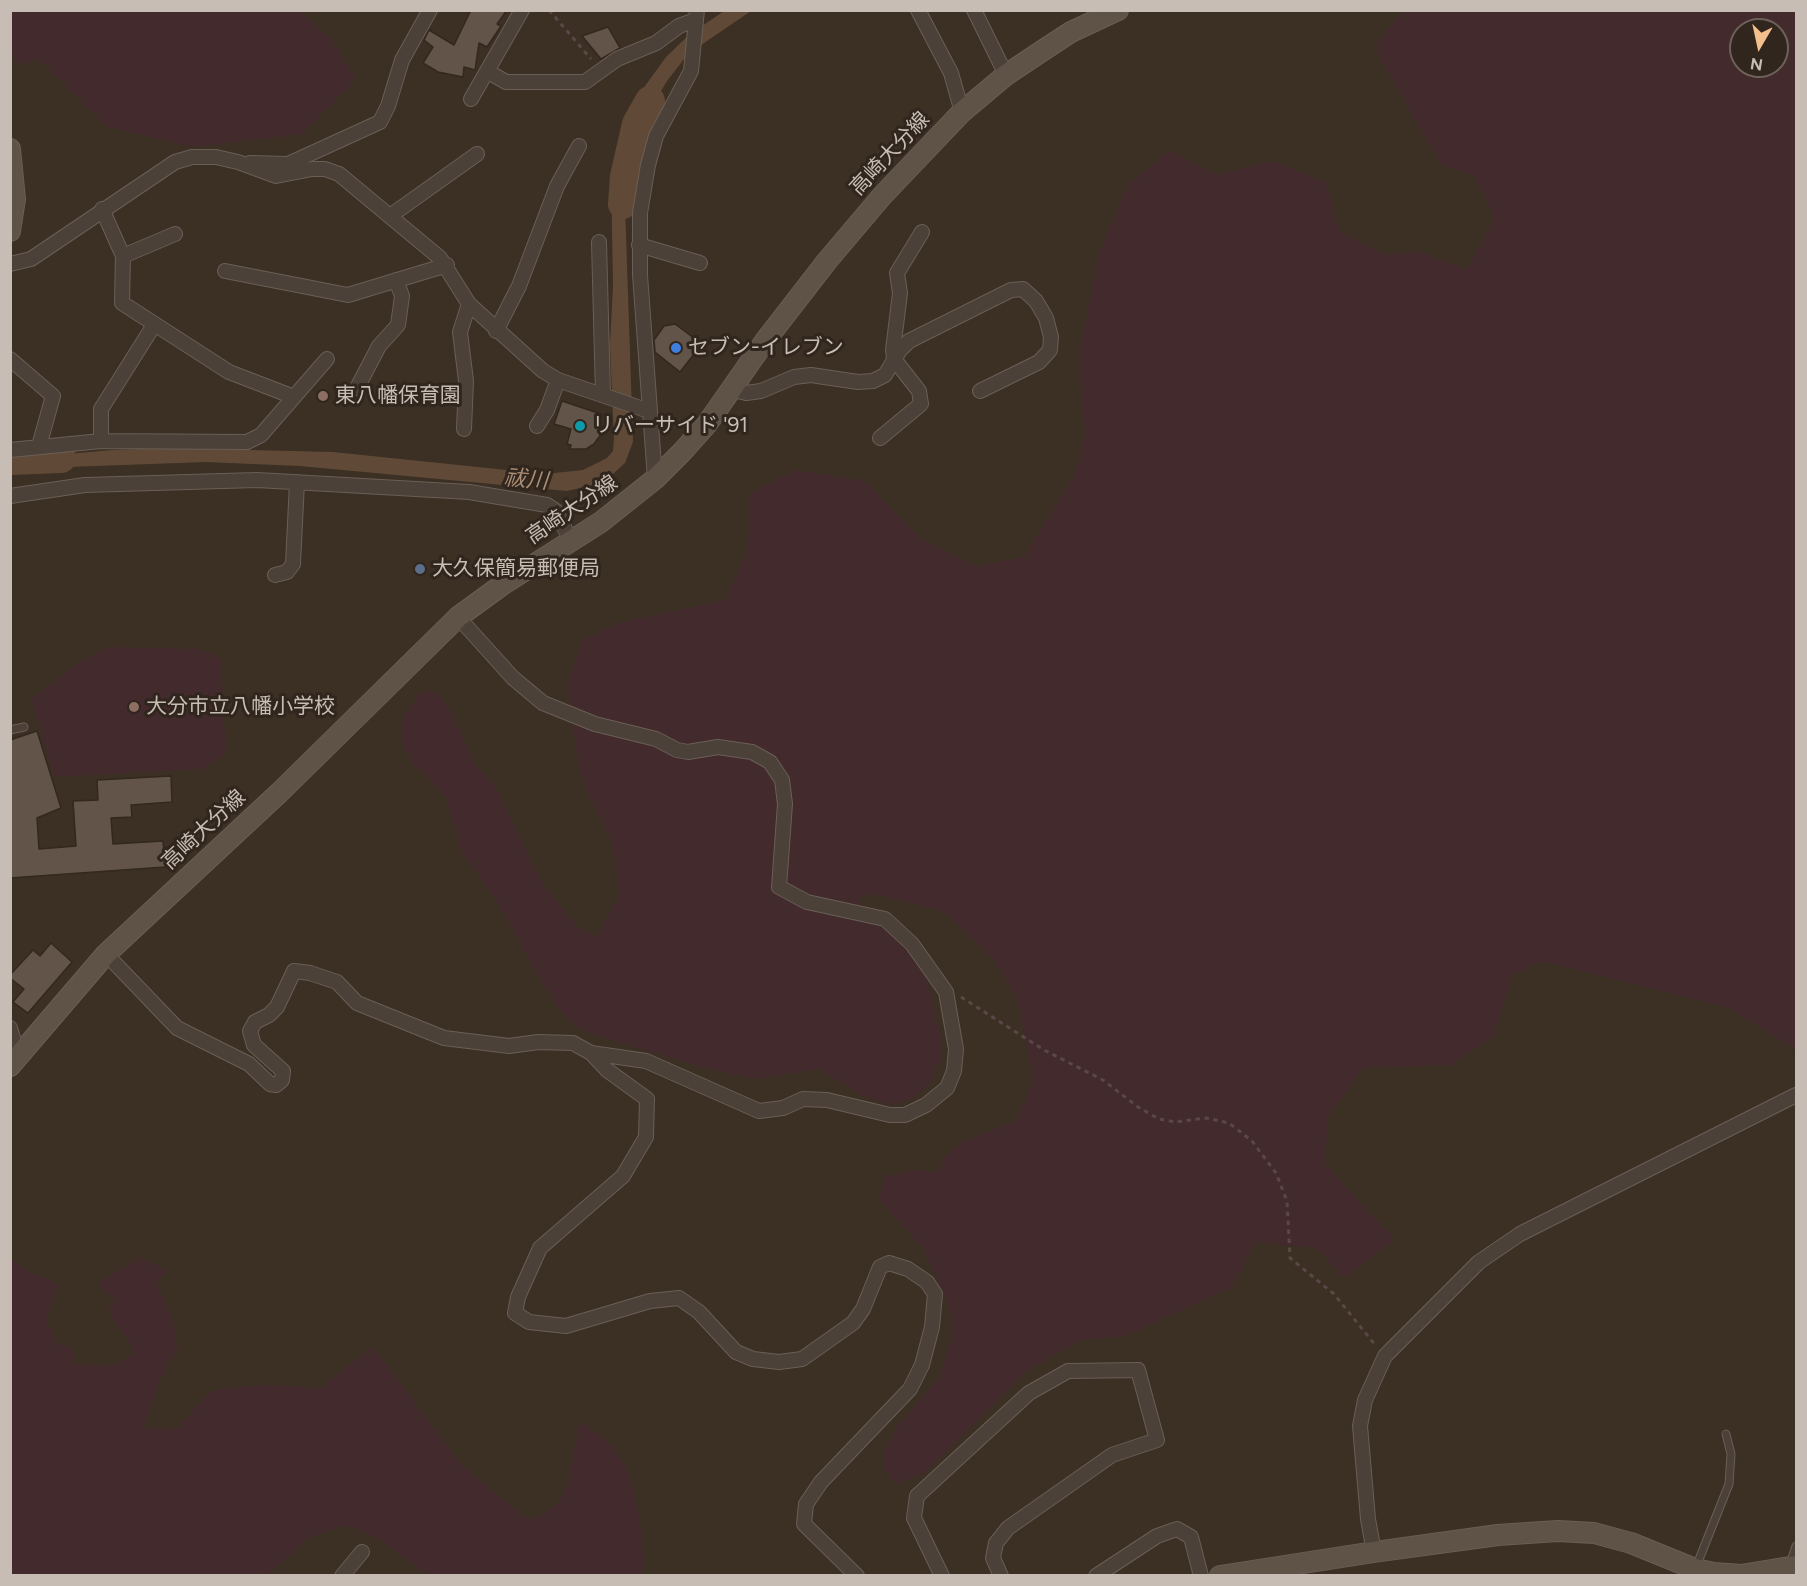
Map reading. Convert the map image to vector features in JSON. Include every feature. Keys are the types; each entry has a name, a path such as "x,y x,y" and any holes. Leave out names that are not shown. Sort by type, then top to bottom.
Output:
{"main road":[{"name":"高崎大分線","path":"14,1061 106,954 241,830 458,617 502,585 601,522 655,479 707,424 827,261 882,196 962,112 1006,75 1071,32 1118,10"},
{"path":"10,149 15,178 10,231"},
{"path":"1220,1575 1498,1535 1558,1531 1594,1533 1631,1543 1695,1569 1741,1575 1793,1566"}],"street":[{"path":"10,264 31,259 102,209 175,162 205,157 238,162 288,164 380,122 388,106 402,60 430,10"},
{"path":"471,99 522,10"},
{"path":"918,10 951,73 962,112"},
{"path":"974,10 1006,75"},
{"path":"487,71 506,82 579,83 592,79 617,59 656,43 680,26 696,19 695,54 690,77 668,111 652,147 641,199 639,244 644,409 655,479"},
{"path":"496,331 519,286 556,186 579,146"},
{"path":"390,216 477,154"},
{"path":"238,162 276,176 312,168 332,171 390,216 447,265 469,304 496,331 543,371 558,380 644,409"},
{"path":"102,209 123,256 122,303 230,372 294,397"},
{"path":"880,438 915,412 921,404 919,391 894,359 893,344 900,293 897,273 921,232"},
{"path":"123,256 175,234"},
{"path":"600,242 608,397"},
{"path":"639,244 700,263"},
{"path":"225,271 348,295 447,265"},
{"path":"357,388 379,346 398,325 402,296 396,280"},
{"path":"731,389 746,393 761,391 794,377 811,375 866,383 885,375 894,359 909,341 1011,290 1023,289 1036,301 1046,318 1052,337 1050,350 1039,362 980,391"},
{"path":"464,429 466,381 460,332 469,304"},
{"path":"100,441 101,409 154,325"},
{"path":"10,359 53,396 39,446"},
{"path":"10,450 100,441 247,442 261,435 327,359"},
{"path":"537,426 547,411 558,380"},
{"path":"10,496 85,485 237,481 297,482 469,492 538,502 556,511 571,542"},
{"path":"275,575 287,572 292,564 297,482"},
{"path":"458,617 513,678 543,703 595,724 656,739 677,750 688,752 718,747 752,752 770,762 782,780 785,804 779,887 807,902 885,919 912,944 946,992 956,1049 954,1071 947,1088 926,1106 904,1115 890,1115 827,1100 803,1099 783,1108 759,1111 646,1061 591,1053"},
{"path":"106,954 177,1028 249,1064 270,1084 276,1085 282,1080 283,1071 254,1045 250,1036 250,1027 277,1007 294,971 310,973 337,982 357,1003 444,1038 509,1046 538,1042 573,1043 591,1053 607,1070 647,1100 646,1137 623,1176 540,1248 518,1298 515,1313 529,1322 566,1326 650,1301 679,1298 699,1312 736,1352 753,1359 779,1362 802,1359 853,1323 863,1309 872,1281 880,1267 889,1263 908,1269 927,1282 935,1294 932,1327 922,1365 910,1389 821,1482 806,1504 804,1524 857,1575"},
{"path":"10,1028 14,1061"},
{"path":"1374,1552 1368,1519 1360,1426 1365,1400 1385,1356 1479,1262 1520,1234 1797,1095"},
{"path":"942,1575 914,1518 917,1496 1029,1393 1068,1371 1138,1370 1157,1440 1112,1455 1008,1528 996,1544 993,1557 1001,1575"},
{"path":"1096,1575 1156,1536 1177,1529 1191,1537 1201,1575"},
{"path":"342,1575 362,1552"}],"lane":[{"path":"10,730 24,727"},
{"path":"1695,1569 1729,1484 1731,1454 1726,1434"},
{"path":"1793,1566 1797,1546"}],"path":[{"path":"549,10 601,70"},
{"path":"946,992 966,998 1044,1050 1103,1080 1138,1107 1159,1119 1175,1122 1206,1118 1229,1123 1252,1141 1276,1173 1287,1201 1290,1258 1334,1294 1385,1356"}],"shaded area":[{"path":"11,10 300,11 332,40 356,79 302,134 193,147 107,127 39,59 19,66 11,52"},
{"path":"1437,10 1796,11 1796,1050 1729,1008 1541,961 1512,976 1494,1036 1451,1065 1363,1068 1328,1117 1325,1164 1395,1240 1344,1279 1317,1248 1256,1242 1231,1288 1123,1337 1081,1340 1028,1370 925,1473 895,1484 883,1465 886,1447 898,1425 940,1377 951,1338 950,1307 924,1250 878,1198 886,1176 916,1170 938,1172 945,1157 963,1141 1013,1122 1027,1099 1032,1075 1018,1000 995,961 944,912 876,894 856,898 911,954 927,981 941,1037 941,1059 932,1080 912,1099 890,1105 861,1095 819,1069 755,1079 710,1069 593,1035 575,1026 556,1005 499,904 461,851 447,800 430,779 413,765 401,738 403,718 420,692 436,691 453,714 474,763 494,784 541,881 578,928 596,937 620,896 612,841 585,787 577,758 567,685 583,640 618,623 725,600 748,550 749,494 795,470 865,481 922,540 976,566 1024,557 1075,474 1085,433 1078,359 1099,253 1127,186 1170,150 1217,175 1274,161 1325,182 1340,231 1383,254 1417,251 1467,269 1495,218 1473,175 1441,165 1374,47 1400,14"},
{"path":"107,647 200,649 221,659 226,755 202,769 55,777 31,700 79,662"},
{"path":"141,1257 167,1271 157,1283 175,1327 177,1351 160,1379 144,1427 176,1429 212,1390 269,1385 320,1388 373,1347 462,1466 527,1519 545,1515 565,1494 580,1421 606,1439 628,1470 640,1518 644,1567 640,1575 428,1575 375,1537 346,1525 311,1537 266,1575 11,1575 11,1259 28,1271 59,1285 46,1323 60,1345 74,1348 74,1364 108,1365 124,1361 135,1350 108,1312 114,1299 97,1283"}],"water":[{"path":"724,11 751,11 688,54 667,81 629,145 625,205 633,442 625,463 603,483 567,491 300,466 206,462 41,468 11,472 11,459 166,448 333,452 545,474 583,470 607,458 613,451 614,439 610,346 613,285 611,173 616,173 622,129 632,104 666,57 689,35"}],"building":[{"path":"471,10 507,10 497,24 501,26 487,47 479,43 475,70 464,67 463,77 438,72 423,63 433,47 424,40 429,30 454,45"},
{"path":"608,27 620,48 601,59 582,36"},
{"name":"セブン-イレブン","path":"675,324 702,344 680,372 655,352 654,340 664,326"},
{"name":"リバーサイド '91","path":"562,401 601,414 597,428 604,430 594,444 586,449 570,449 571,445 567,444 571,429 554,424"},
{"path":"37,731 61,808 37,818 39,849 76,846 73,801 98,800 97,780 171,776 172,802 131,805 132,817 111,818 113,844 163,841 165,867 10,878 10,740"},
{"path":"51,943 72,962 28,1013 13,1002 24,989 10,978 10,975 33,950 40,956"}],"waterway":[{"name":"祓川","path":"623,204 625,176 637,124 650,101"},
{"name":"祓川","path":"10,460 61,458"}],"place":[{"name":"セブン-イレブン","path":"676,348"},
{"name":"東八幡保育園","path":"323,396"},
{"name":"リバーサイド '91","path":"580,426"},
{"name":"大久保簡易郵便局","path":"420,569"},
{"name":"大分市立八幡小学校","path":"134,707"}]}
